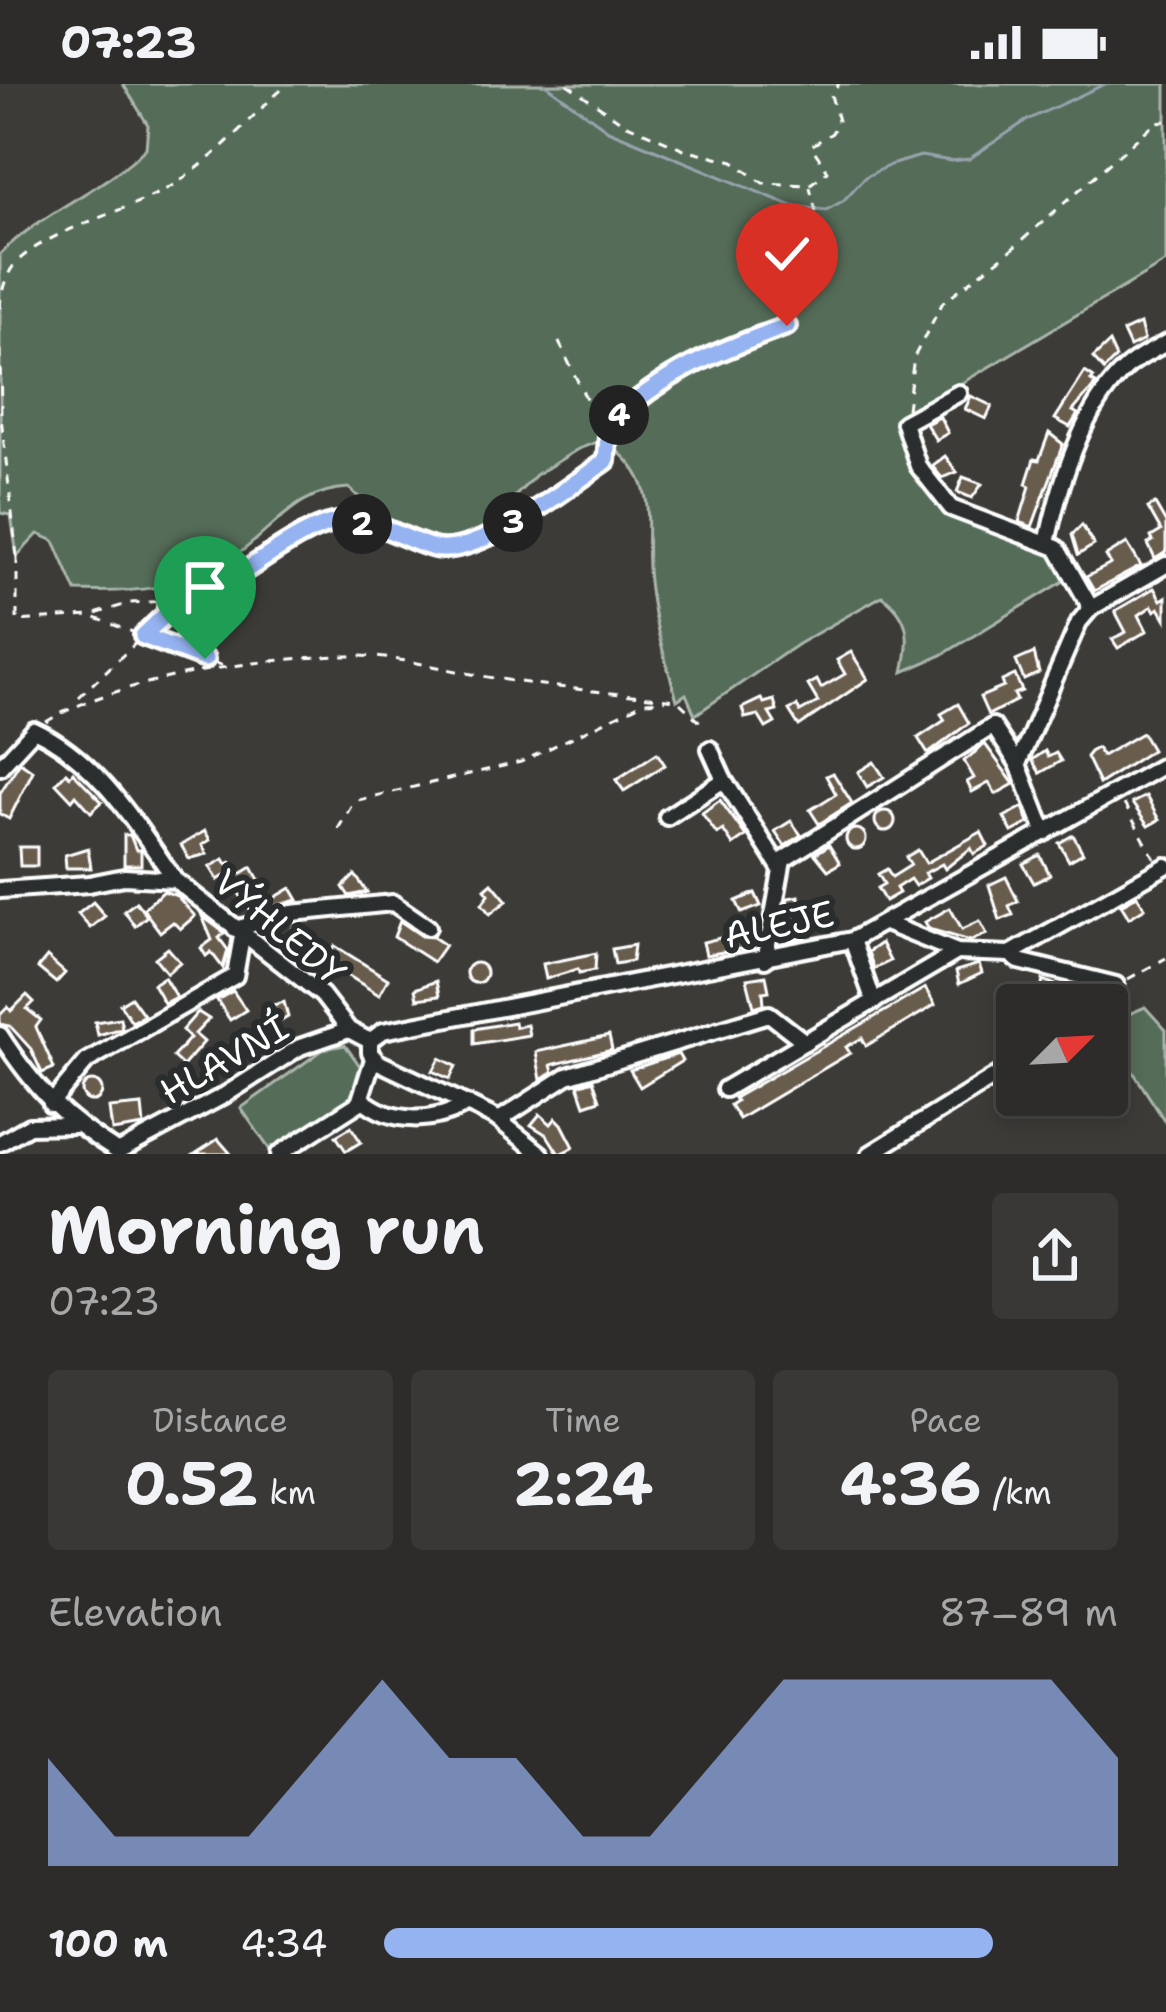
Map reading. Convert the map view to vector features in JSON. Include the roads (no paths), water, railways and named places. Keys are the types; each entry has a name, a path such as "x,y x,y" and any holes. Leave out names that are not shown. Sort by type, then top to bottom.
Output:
{"street":[{"path":"1047,543 1064,477 1088,424 1126,368 1163,351"},
{"path":"959,393 904,423 918,466 951,508 1057,548 1091,608"},
{"path":"1018,764 1079,622 1091,608 1166,565"},
{"path":"765,960 783,860 993,726 1018,764 1045,833"},
{"path":"0,767 34,730 56,740 131,815 175,880"},
{"path":"710,749 724,780 780,868"},
{"name":"ALEJE","path":"370,1041 380,1032 852,940 1166,764"},
{"path":"667,818 724,780"},
{"path":"885,923 957,952 1010,954 1163,867"},
{"name":"VÝHLEDY","path":"0,890 124,877 175,880 322,995 350,1030 370,1041"},
{"path":"51,1104 87,1061 236,976 239,933 292,913 392,903 428,927"},
{"path":"852,940 874,1002"},
{"path":"725,1090 957,952"},
{"path":"1010,954 1019,961 1112,984"},
{"path":"500,1120 567,1076 769,1014 805,1042"},
{"name":"HLAVNÍ","path":"0,1035 12,1058 51,1104 118,1153 225,1095 300,1047 350,1030"},
{"path":"279,1154 362,1099 373,1058 370,1041"},
{"path":"373,1058 500,1120 541,1154"},
{"path":"870,1154 996,1076"},
{"path":"362,1099 400,1119 454,1112 468,1105"},
{"path":"0,1143 28,1126 74,1124"}],"waterway":[{"path":"545,84 608,130 792,206 826,210 843,201 865,177 890,165 921,156 969,159 1027,120 1105,84"}]}
